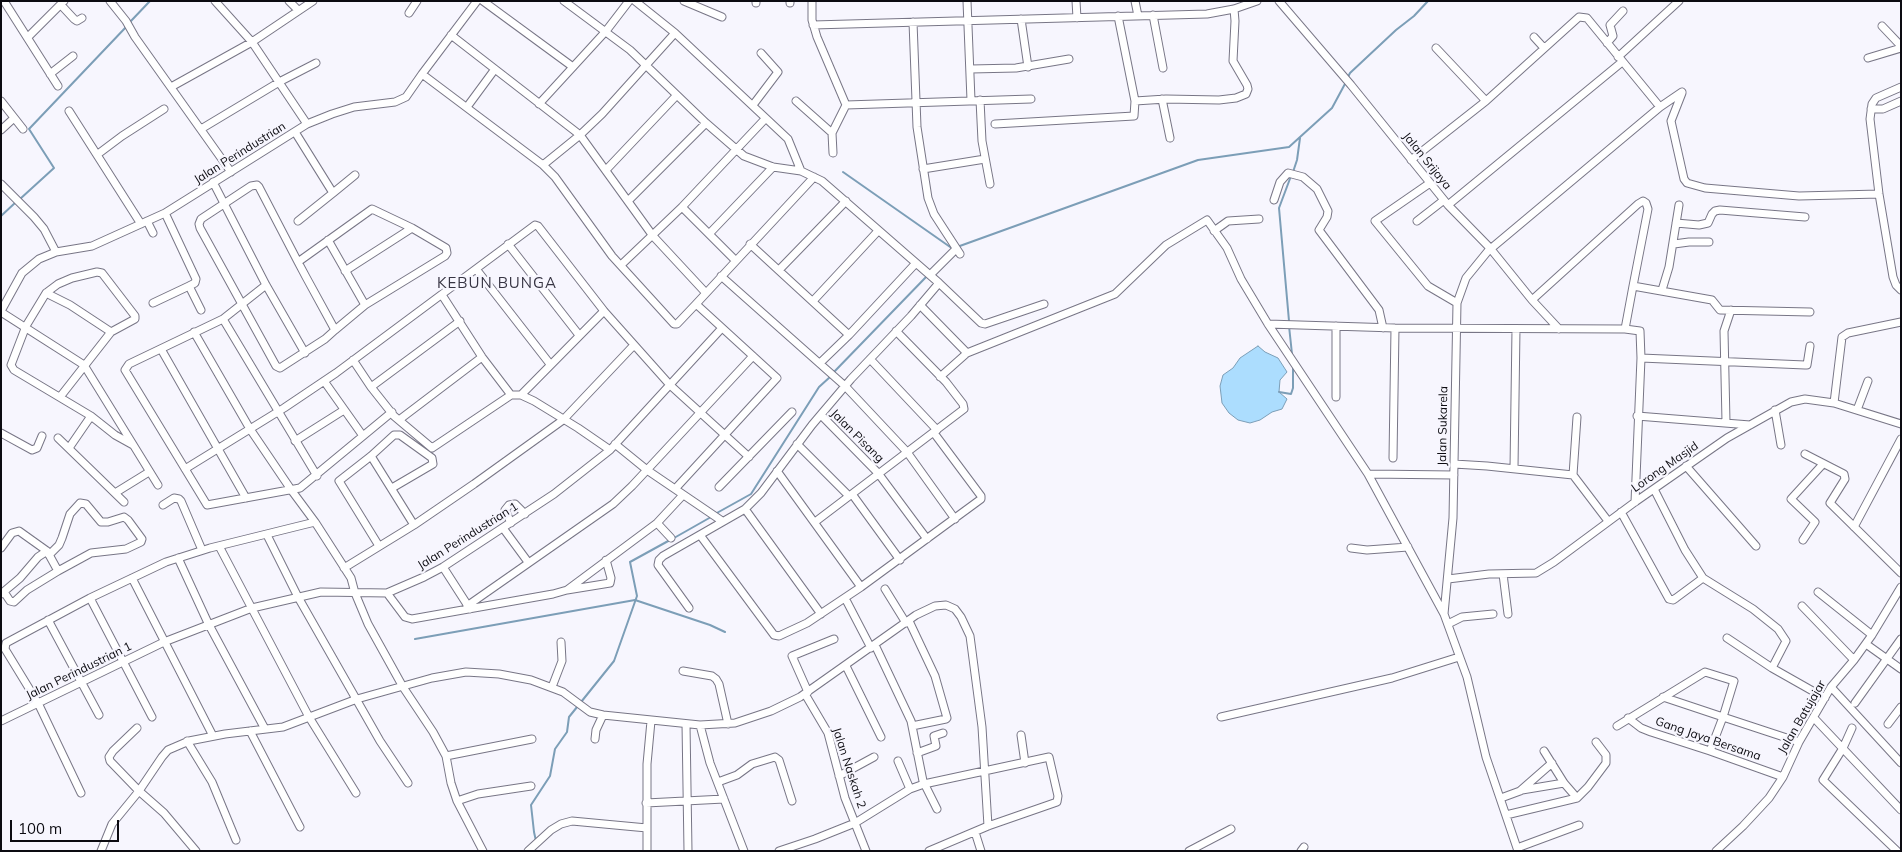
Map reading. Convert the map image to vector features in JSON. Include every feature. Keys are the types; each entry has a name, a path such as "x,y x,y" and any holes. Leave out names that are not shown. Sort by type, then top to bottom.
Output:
{"street":[{"path":"4,1 58,86"},
{"path":"110,1 126,21 231,172"},
{"path":"215,1 252,42 307,124"},
{"path":"289,1 298,10"},
{"path":"171,87 252,42 313,1"},
{"path":"409,13 417,1"},
{"name":"Jalan Perindustrian","path":"1,311 22,273 34,262 56,252 92,246 165,213 307,124 354,106 400,101 416,85 422,74 477,1"},
{"path":"483,1 573,67"},
{"path":"564,1 606,31 646,65 676,96 749,159 773,167 802,172 822,181 939,282 983,324 1044,304"},
{"path":"539,104 606,31 629,1"},
{"path":"635,1 675,33 788,139 802,172"},
{"path":"684,1 722,17"},
{"path":"704,1 704,10"},
{"path":"812,1 813,25 846,105 832,133 833,153"},
{"path":"967,1 971,100"},
{"path":"1076,1 1077,18"},
{"path":"1135,1 1138,16"},
{"path":"813,25 1207,14 1234,9 1257,1"},
{"name":"Jalan Srijaya","path":"1279,1 1342,74 1446,202 1490,248 1558,329"},
{"path":"1417,221 1446,202 1620,59 1679,1"},
{"path":"28,37 63,3 74,20 77,21 82,18"},
{"path":"1134,101 1236,98 1248,92 1247,85 1234,61 1234,9"},
{"path":"1607,43 1613,36 1610,25 1623,11"},
{"path":"1153,15 1163,68"},
{"path":"995,124 1133,116 1135,114 1134,101 1118,16"},
{"path":"1411,160 1486,101 1579,17 1583,16 1587,18 1660,106"},
{"path":"1021,19 1028,67"},
{"path":"913,22 917,127 930,206 957,249 929,274"},
{"path":"1868,58 1901,47 1882,26"},
{"path":"543,165 580,136 675,33"},
{"path":"451,35 580,136 653,236 705,292"},
{"path":"1534,37 1544,48"},
{"path":"1436,48 1486,101"},
{"path":"753,105 778,72 760,53"},
{"path":"50,74 73,56"},
{"path":"971,69 1028,67 1068,59"},
{"path":"201,129 316,63"},
{"path":"467,107 495,69"},
{"path":"422,74 543,165 555,177 620,265 674,324 677,324 814,177"},
{"path":"1899,286 1879,194 1870,119 1871,109 1876,98 1901,87"},
{"name":"Jalan Sukarela","path":"1518,850 1486,757 1467,676 1444,614 1453,518 1455,328 1457,303 1466,278 1490,248 1660,106 1682,92 1671,121 1684,179 1687,183 1705,188 1799,196 1879,194"},
{"path":"606,170 676,96"},
{"path":"846,105 1031,99"},
{"path":"1162,99 1170,138"},
{"path":"980,100 982,141 990,184"},
{"path":"1,101 23,129"},
{"path":"1871,109 1884,109 1901,101"},
{"path":"796,102 832,133"},
{"path":"98,154 164,109"},
{"path":"69,111 153,234"},
{"path":"1,130 14,118"},
{"path":"620,265 682,208 766,119"},
{"path":"628,201 706,123"},
{"path":"295,132 332,193"},
{"path":"923,169 985,159"},
{"path":"709,234 773,167"},
{"path":"1274,200 1280,182 1291,174 1303,176 1317,189 1328,211 1327,217 1319,230 1379,310 1383,328"},
{"path":"298,222 355,175"},
{"path":"213,182 266,285 305,353"},
{"path":"1430,183 1375,222 1428,286 1457,303"},
{"path":"1,184 19,200 44,229 56,252"},
{"path":"298,262 372,209 412,228 446,248 447,253 365,305 335,330 305,353 282,368 278,368 242,306 199,224 201,219 225,205 251,186 257,185 298,262 335,330"},
{"path":"779,270 846,201"},
{"path":"1532,300 1643,201 1646,202 1648,209 1625,329"},
{"path":"1662,290 1670,267 1678,205"},
{"path":"682,208 735,260"},
{"path":"1676,223 1699,225 1708,223 1712,214 1720,210 1805,217"},
{"path":"152,303 195,283 196,276 165,213"},
{"path":"940,377 967,353 1115,294 1166,245 1206,219 1227,248 1241,279 1268,324 1368,474 1444,614"},
{"path":"1214,231 1228,222 1258,219"},
{"path":"185,470 324,381 442,295 532,226 538,226 604,311 670,384 749,457"},
{"path":"344,271 412,228"},
{"path":"813,301 878,231"},
{"path":"328,240 365,305"},
{"path":"1674,244 1709,242"},
{"path":"508,244 579,335"},
{"path":"750,244 849,335"},
{"path":"820,363 916,264"},
{"path":"476,269 550,364"},
{"path":"60,397 112,332 134,321 135,316 102,272 72,278 58,284 46,293 26,326 11,367 91,416 115,435 133,445"},
{"path":"721,276 845,386 907,452 954,519"},
{"path":"689,608 658,565 659,560 700,535 720,520 745,509 761,493 845,386 939,282"},
{"path":"266,285 242,306 223,319 126,367 125,372 207,505 292,491 305,486 392,412"},
{"path":"190,286 200,310"},
{"path":"1633,286 1712,300 1720,310 1810,312"},
{"path":"46,293 70,305 112,332"},
{"path":"442,295 482,357 511,395"},
{"path":"675,489 777,379 696,304"},
{"path":"920,305 967,353"},
{"path":"1726,422 1724,331 1731,310"},
{"path":"1,311 84,365 158,486"},
{"path":"521,394 604,311"},
{"path":"223,319 317,476"},
{"path":"371,387 460,321"},
{"path":"1834,403 1842,337 1901,322"},
{"path":"1268,324 1383,328 1625,329 1641,332 1635,502"},
{"path":"1336,326 1336,397"},
{"name":"Jalan Perindustrian 1","path":"1,721 123,661 208,623 252,608 321,592 387,593 443,567 554,494 610,450 722,328"},
{"path":"1393,458 1395,328"},
{"path":"1514,468 1516,329"},
{"path":"815,522 936,431 964,407 940,377 896,331"},
{"path":"194,332 250,429 315,522 351,578 368,624 403,687 433,732 446,756 457,801 483,851"},
{"path":"344,568 414,525 564,420 634,345"},
{"path":"1641,358 1805,365 1810,346"},
{"path":"161,349 246,498"},
{"path":"469,608 528,562 613,504 753,356"},
{"path":"399,420 482,357"},
{"path":"700,535 774,635 779,636 807,623 845,598 900,560 978,501 981,496 936,431 870,359"},
{"path":"353,360 371,387 392,412 430,448 434,448 511,395 521,394 610,450"},
{"path":"324,381 363,436"},
{"path":"1857,410 1868,381"},
{"name":"Lorong Masjid","path":"1448,580 1503,574 1536,573 1686,466 1750,425 1791,402 1805,399 1834,403 1901,424"},
{"path":"295,441 344,410"},
{"path":"1775,410 1780,445"},
{"path":"719,487 792,412"},
{"name":"Jalan Pisang","path":"821,415 878,473 927,539"},
{"path":"68,448 91,416"},
{"path":"1637,416 1750,425"},
{"path":"1577,417 1573,475 1608,521"},
{"path":"1,433 32,450 37,448 42,436"},
{"path":"379,546 339,483 341,478 371,456 394,435 400,434 432,458 432,464 392,488"},
{"path":"58,438 124,502"},
{"path":"1854,527 1901,439"},
{"path":"615,444 647,470 720,520"},
{"path":"798,444 850,495 900,560"},
{"path":"1806,454 1844,474 1845,478 1830,501 1901,573"},
{"path":"371,456 414,525"},
{"path":"1454,464 1514,468 1573,475"},
{"path":"1803,540 1815,522 1791,499 1823,464"},
{"path":"1686,466 1721,509 1756,546"},
{"path":"777,471 861,587"},
{"path":"115,493 149,472"},
{"path":"1368,474 1454,476"},
{"path":"1654,488 1685,550 1703,578 1739,600 1778,629 1786,642 1772,668"},
{"path":"567,590 657,523 683,495"},
{"path":"163,505 174,498 179,498 202,550"},
{"path":"80,503 86,504 101,522 124,517 142,539 141,542 126,549 91,553 28,590 14,602 10,601 2,593 20,578 38,557 48,553 59,545 70,514 80,503"},
{"path":"510,523 505,510 509,504 515,504 525,514"},
{"path":"745,509 821,614"},
{"path":"1621,512 1669,599 1673,600 1703,578"},
{"path":"81,793 38,703 3,650 6,643 90,598 178,558 202,550 315,522"},
{"path":"657,523 670,538"},
{"path":"503,528 528,562"},
{"path":"1,548 15,531 19,531 48,553 58,571"},
{"path":"267,535 298,597 380,741 408,783"},
{"path":"219,546 309,717 356,792"},
{"path":"1351,548 1367,550 1408,547"},
{"path":"178,558 208,623 265,729"},
{"path":"387,593 399,611 405,617 412,619 610,583 611,578 606,560"},
{"path":"443,567 469,608"},
{"path":"1503,574 1508,614"},
{"path":"132,578 213,736"},
{"name":"Jalan Batujajar","path":"1716,851 1769,798 1783,777 1799,742 1831,686 1866,644 1900,588"},
{"path":"885,589 907,622 935,676 946,718 912,726"},
{"path":"1818,592 1872,635"},
{"path":"90,598 152,716"},
{"path":"845,598 873,646 912,726 924,784 937,809"},
{"path":"101,851 112,824 139,791 154,766 168,750 187,741 283,727 357,699 450,674 466,672 516,676 552,687 563,692 590,712 603,716 700,725 728,724 766,714 806,693 907,622 935,606 946,605 955,609 970,636 979,695 988,826"},
{"path":"1802,606 1854,660"},
{"path":"1448,624 1462,617 1493,614"},
{"path":"48,620 98,715"},
{"path":"1727,638 1772,668 1825,698"},
{"path":"1855,703 1901,639"},
{"name":"Jalan Naskah 2","path":"834,640 792,656 806,693 828,733 845,798 866,851"},
{"path":"552,687 562,662 561,642"},
{"path":"1866,644 1901,669"},
{"path":"1220,717 1392,678 1459,657"},
{"path":"846,666 880,737"},
{"path":"683,671 712,676 716,679 719,684 728,724"},
{"path":"1617,726 1704,673 1732,680 1734,684 1710,751"},
{"path":"1831,686 1901,763"},
{"path":"1663,697 1799,742"},
{"path":"1888,724 1901,707"},
{"path":"595,739 596,730 603,716"},
{"name":"Gang Jaya Bersama","path":"1628,718 1637,726 1651,732 1783,777"},
{"path":"1814,718 1901,810"},
{"path":"647,851 647,764 651,721"},
{"path":"686,724 688,851"},
{"path":"700,725 710,763 744,851"},
{"path":"137,728 113,750 109,757 110,761 164,813 196,851"},
{"path":"1852,728 1843,748 1823,780 1897,851"},
{"path":"250,731 300,827"},
{"path":"918,752 936,746 934,736 943,733"},
{"path":"1021,735 1025,763"},
{"path":"446,756 532,739"},
{"path":"187,741 212,782 236,840"},
{"path":"1506,815 1577,798 1606,763 1606,755 1596,742"},
{"path":"1544,751 1564,783 1577,798"},
{"path":"779,851 794,848 855,822 910,789 924,784 1049,757 1058,801 988,826 929,851"},
{"path":"718,782 737,775 752,764 775,758 779,760 782,766 792,801"},
{"path":"840,776 874,758"},
{"path":"898,761 910,789"},
{"path":"1520,791 1552,763"},
{"path":"1501,798 1520,791 1564,783"},
{"path":"457,801 478,794 531,786"},
{"path":"646,803 724,799"},
{"path":"530,849 556,827 572,821 647,828"},
{"path":"1518,850 1578,825"},
{"path":"1189,851 1231,829"},
{"path":"975,832 981,851"}],"water":[{"path":"1258,346 1265,352 1278,358 1287,372 1280,380 1279,392 1287,399 1282,409 1250,423 1238,420 1229,413 1222,403 1220,386 1223,375 1233,368 1240,358"}],"waterway":[{"path":"130,22 150,1"},
{"path":"1348,77 1350,73 1396,30 1414,16 1428,1"},
{"path":"20,199 54,168 29,129 127,26"},
{"path":"957,247 1198,160 1289,147 1332,108 1346,82"},
{"path":"1293,172 1300,138"},
{"path":"843,172 953,249"},
{"path":"1289,321 1279,208 1291,176"},
{"path":"1,216 16,202"},
{"path":"833,373 927,276"},
{"path":"1289,326 1292,354"},
{"path":"1279,392 1291,394 1293,388 1293,366"},
{"path":"715,514 751,494 819,387 830,377"},
{"path":"674,538 711,517"},
{"path":"536,841 531,805 550,776 555,749 567,732 569,717 614,661 637,596 630,562 670,540"},
{"path":"415,639 635,600 710,625 725,632"}],"district":[{"name":"KEBUN BUNGA","path":"497,283"}]}
